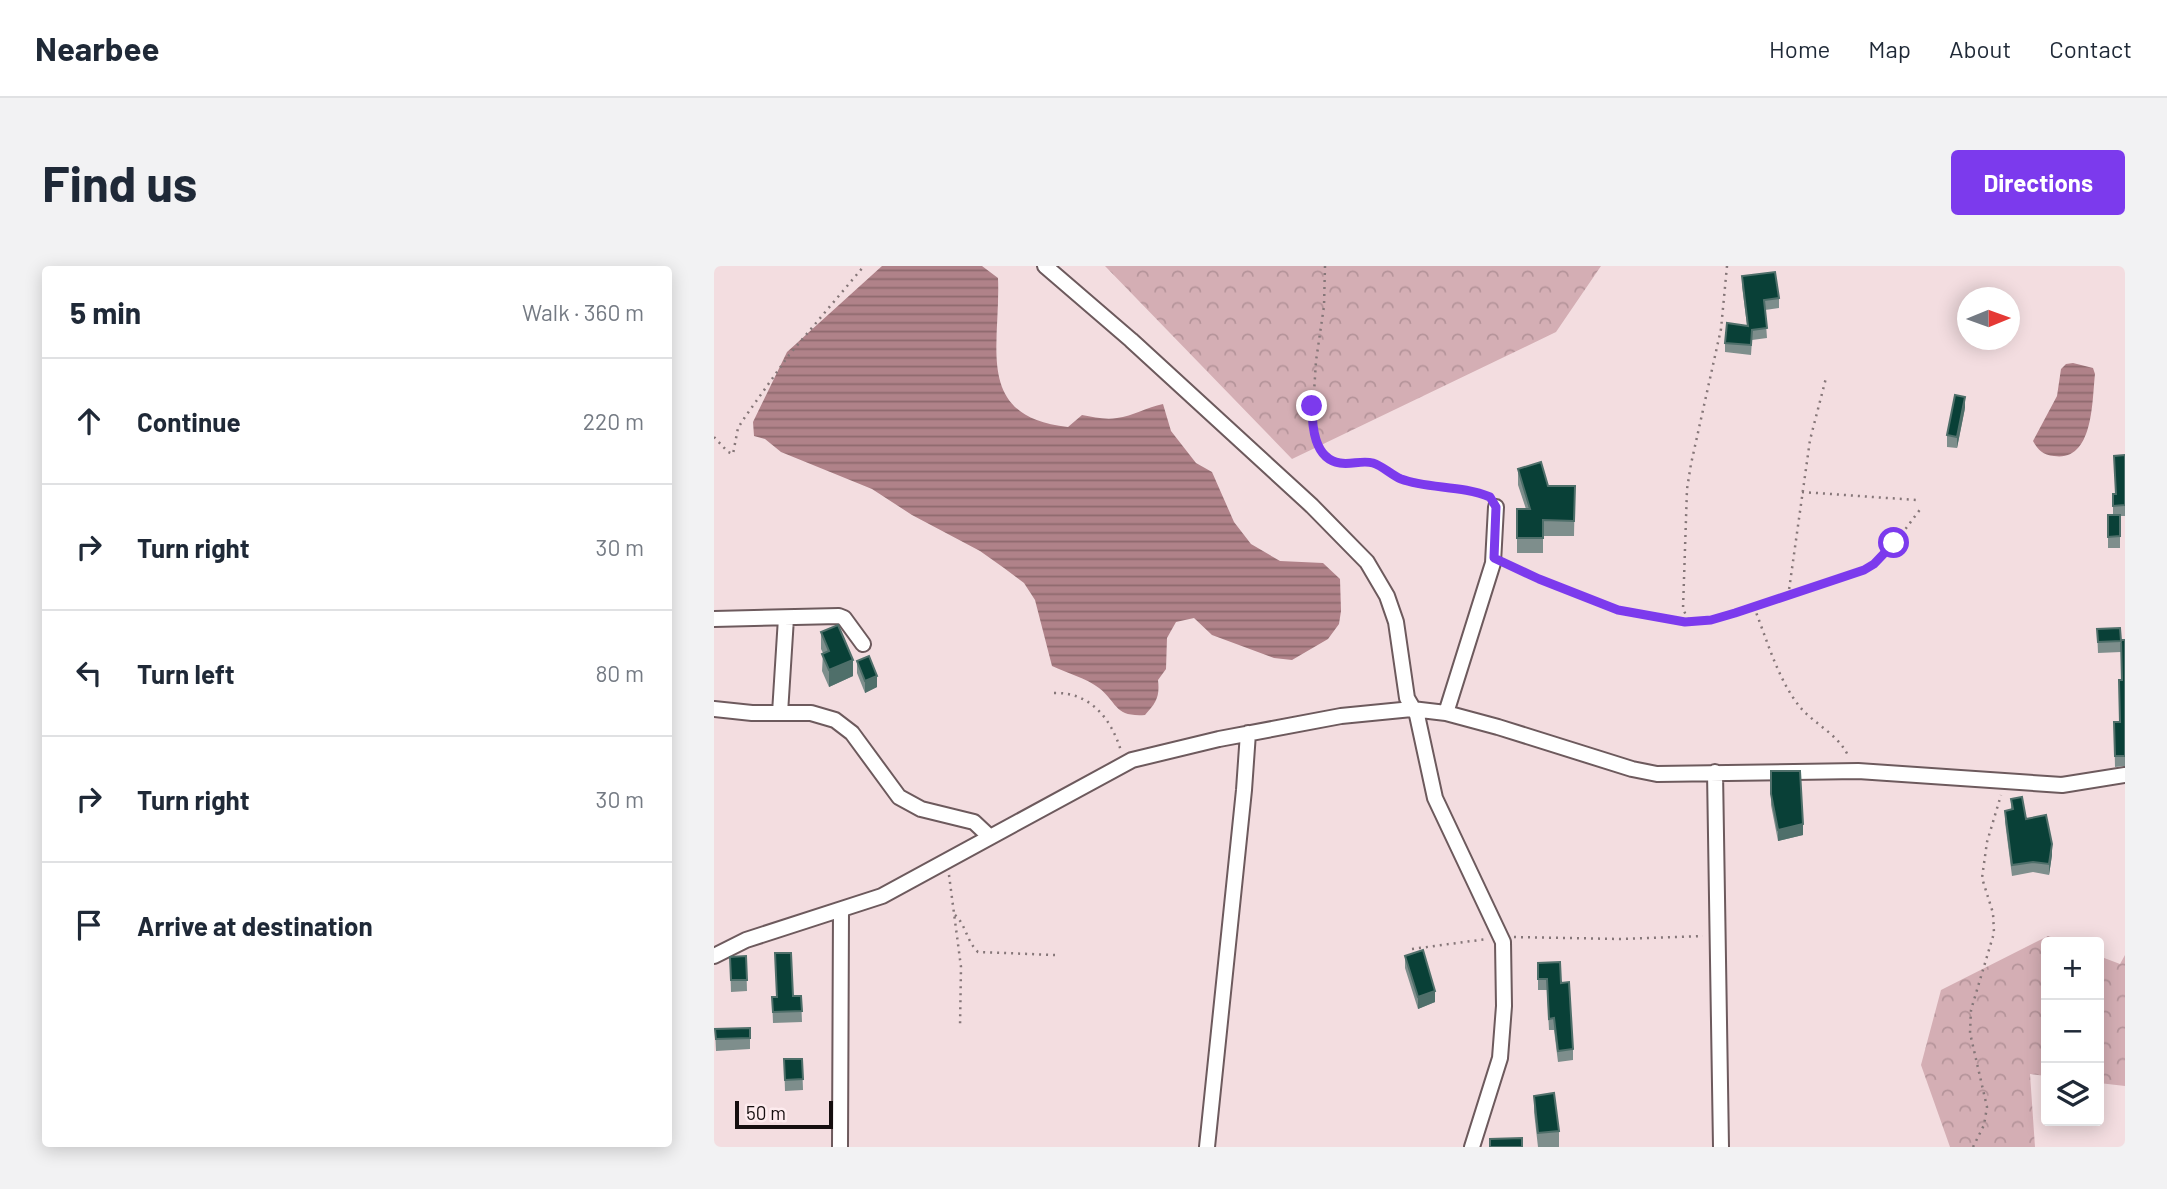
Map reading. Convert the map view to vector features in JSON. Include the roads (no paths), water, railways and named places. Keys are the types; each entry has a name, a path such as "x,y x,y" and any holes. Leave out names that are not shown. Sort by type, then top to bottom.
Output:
{"street":[{"path":"1045,266 1267,463 1367,562 1392,609 1407,698 1419,724 1435,798 1502,936 1504,1006 1500,1058 1472,1147"},
{"path":"1446,713 1494,558 1496,507"},
{"path":"714,619 842,617 863,644"},
{"path":"780,713 786,618"},
{"path":"714,709 811,713 835,720 852,733 899,797 921,809 974,822 990,837"},
{"path":"714,956 746,940 882,896 1125,764 1148,755 1341,716 1412,709 1446,713 1642,772 1657,774 1852,771 2062,785 2125,775"},
{"path":"1207,1147 1248,733"},
{"path":"1715,772 1721,1147"},
{"path":"840,1147 841,910"}]}
